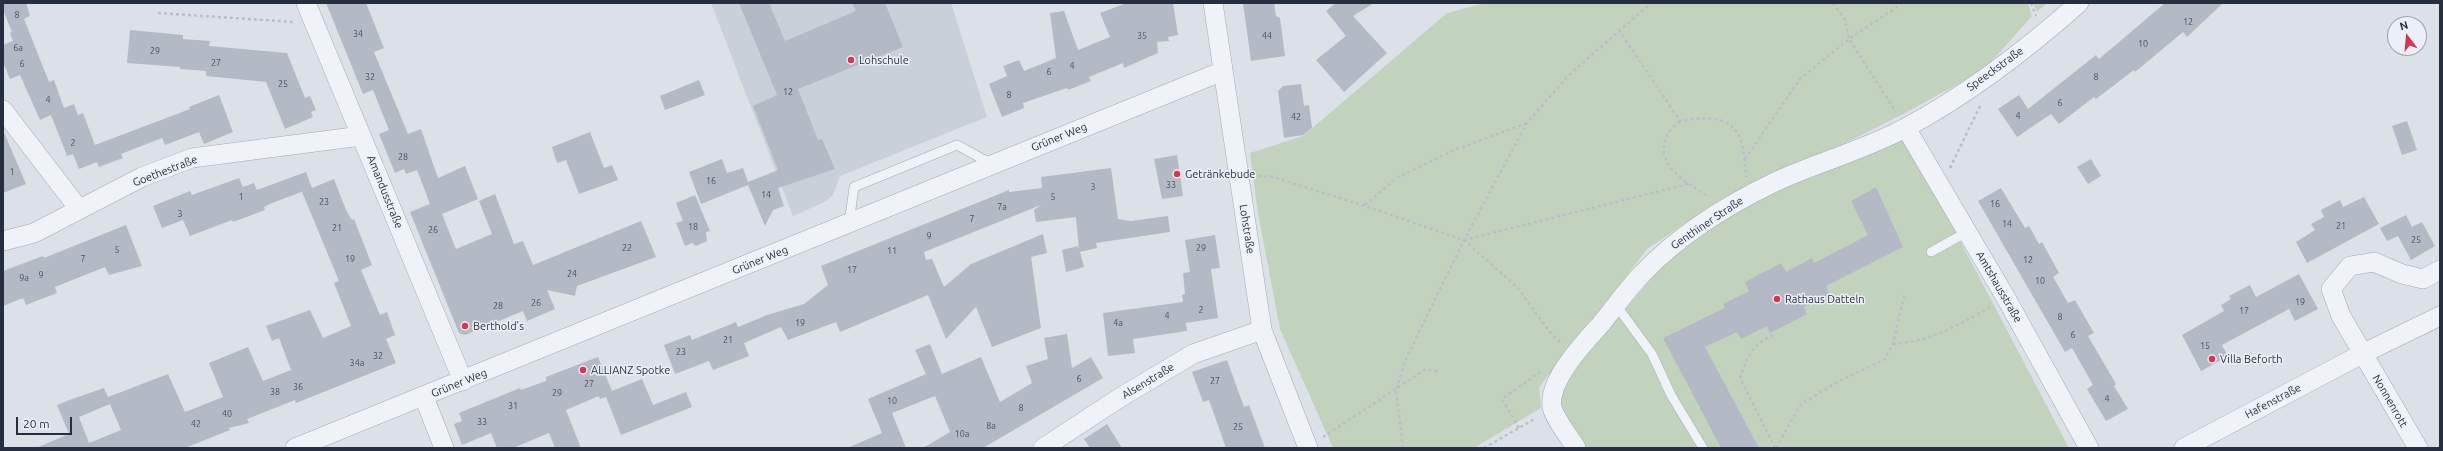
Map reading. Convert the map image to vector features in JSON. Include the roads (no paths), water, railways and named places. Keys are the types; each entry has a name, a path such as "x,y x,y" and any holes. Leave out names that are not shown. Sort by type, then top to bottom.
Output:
{"street":[{"name":"Amandusstraße","path":"306,3 463,382"},
{"name":"Lohstraße","path":"1214,3 1262,330 1308,448"},
{"name":"Speeckstraße","path":"1906,128 1984,80 2042,35 2079,3"},
{"name":"Grüner Weg","path":"295,448 424,396 463,382 992,164 1223,71"},
{"path":"3,110 79,209"},
{"name":"Amtshausstraße","path":"1906,128 2006,298 2089,448"},
{"name":"Genthiner Straße","path":"1576,448 1552,408 1553,394 1558,379 1577,352 1642,273 1675,244 1737,201 1776,182 1906,128"},
{"name":"Goethestraße","path":"3,240 34,233 142,178 192,158 361,136"},
{"path":"2362,354 2341,316 2331,289 2350,266 2374,262 2402,274 2423,278 2440,270"},
{"name":"Hafenstraße","path":"2362,354 2440,302"},
{"name":"Hafenstraße","path":"2184,448 2362,354 2440,316"},
{"name":"Alsenstraße","path":"1042,448 1121,396 1193,354 1262,330"},
{"name":"Nonnenrott","path":"2362,354 2418,448"},
{"path":"424,396 444,448"}],"lane":[{"path":"849,224 854,187 957,145 992,164"},
{"path":"1931,252 1967,232"},
{"path":"1616,305 1652,354 1671,395 1703,448"}],"place":[{"name":"Lohschule","path":"851,60"},
{"name":"Getränkebude","path":"1177,174"},
{"name":"Rathaus Datteln","path":"1777,299"},
{"name":"Berthold's","path":"465,326"},
{"name":"Villa Beforth","path":"2212,359"},
{"name":"ALLIANZ Spotke","path":"583,370"}]}
